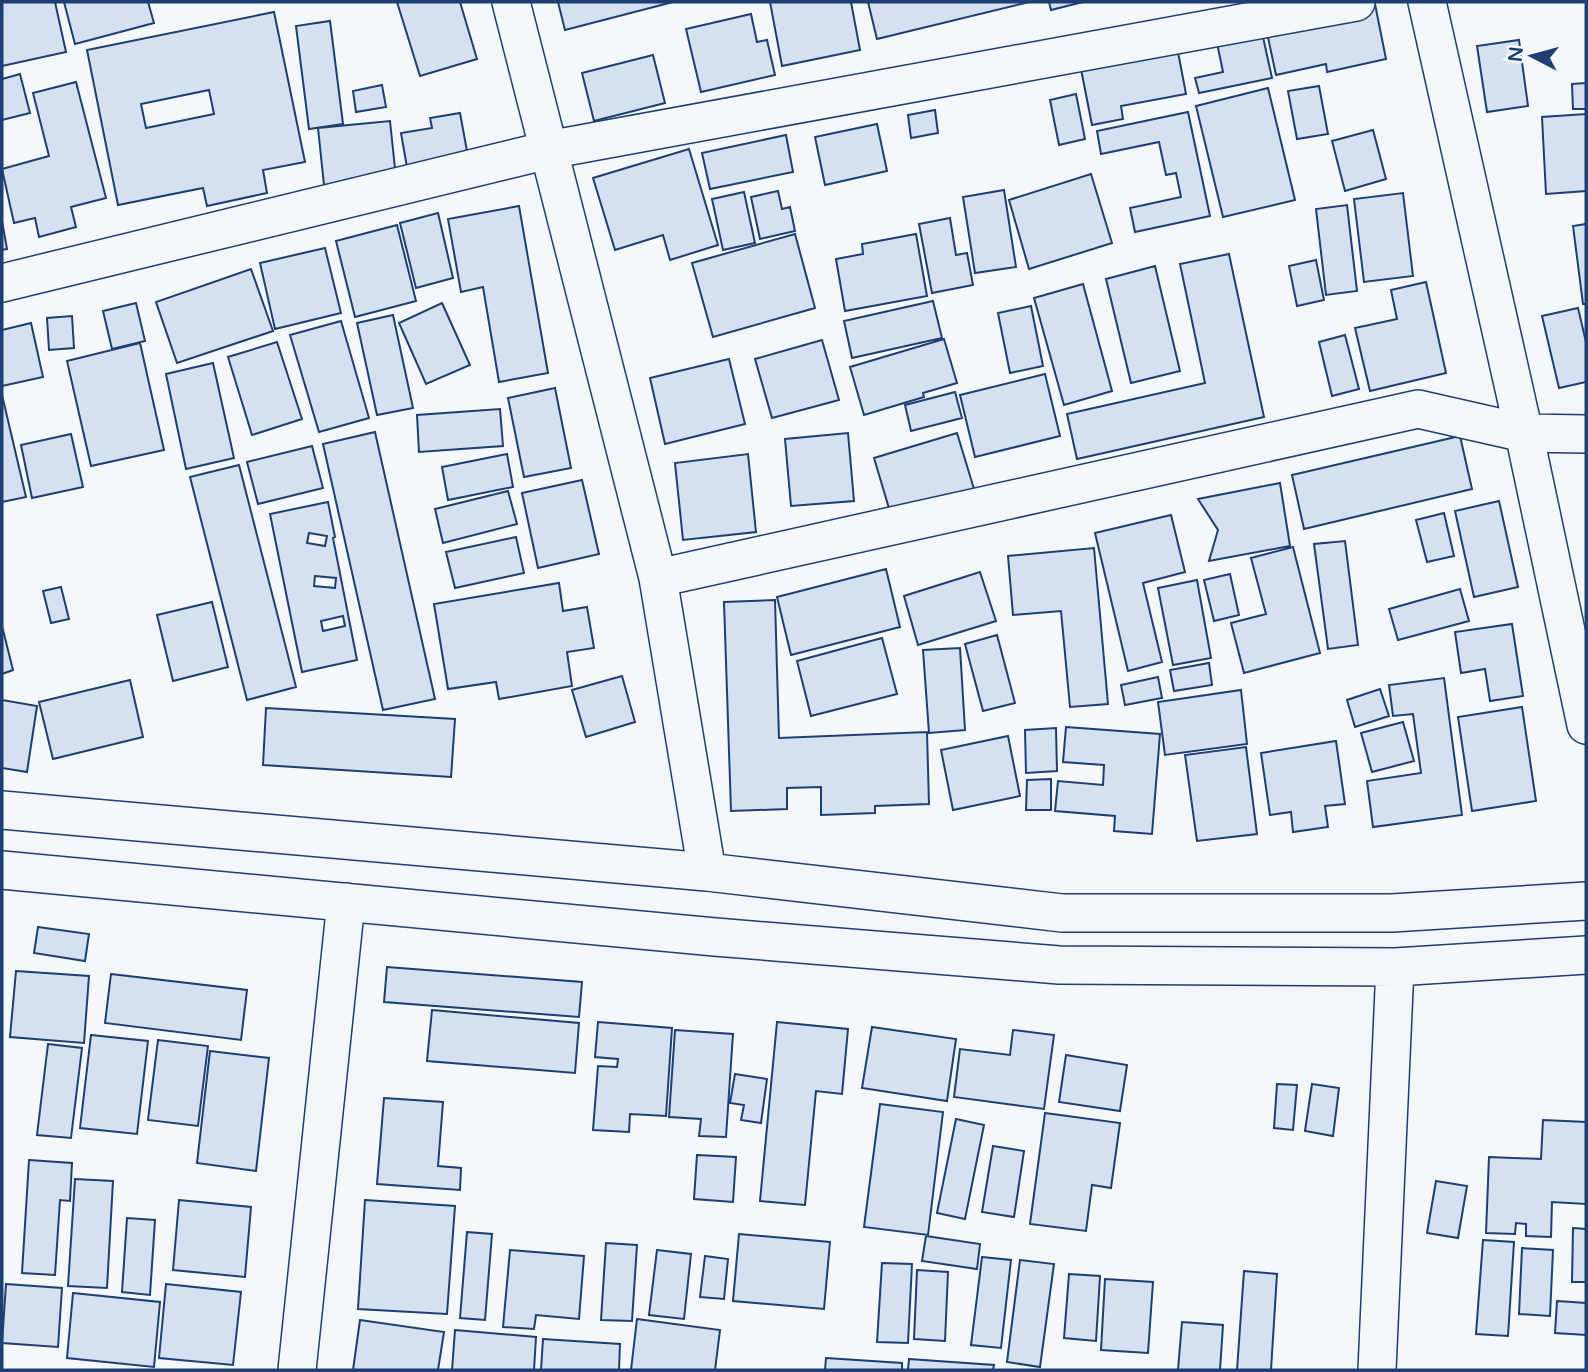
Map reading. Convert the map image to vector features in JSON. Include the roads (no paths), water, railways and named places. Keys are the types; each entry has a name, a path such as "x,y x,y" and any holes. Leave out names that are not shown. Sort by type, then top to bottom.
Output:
{"street":[{"path":"511,2 658,578 706,872"},
{"path":"2,283 548,150 1356,2"},
{"path":"1427,2 1524,433 1586,725"},
{"path":"658,578 1418,409 1524,433 1586,434"},
{"path":"2,810 706,872 1062,913 1392,913 1586,901"},
{"path":"79,877 84,817"},
{"path":"2,870 715,937 1059,965 1395,967 1586,955"},
{"path":"297,1370 346,902"},
{"path":"1377,1370 1395,967"}]}
